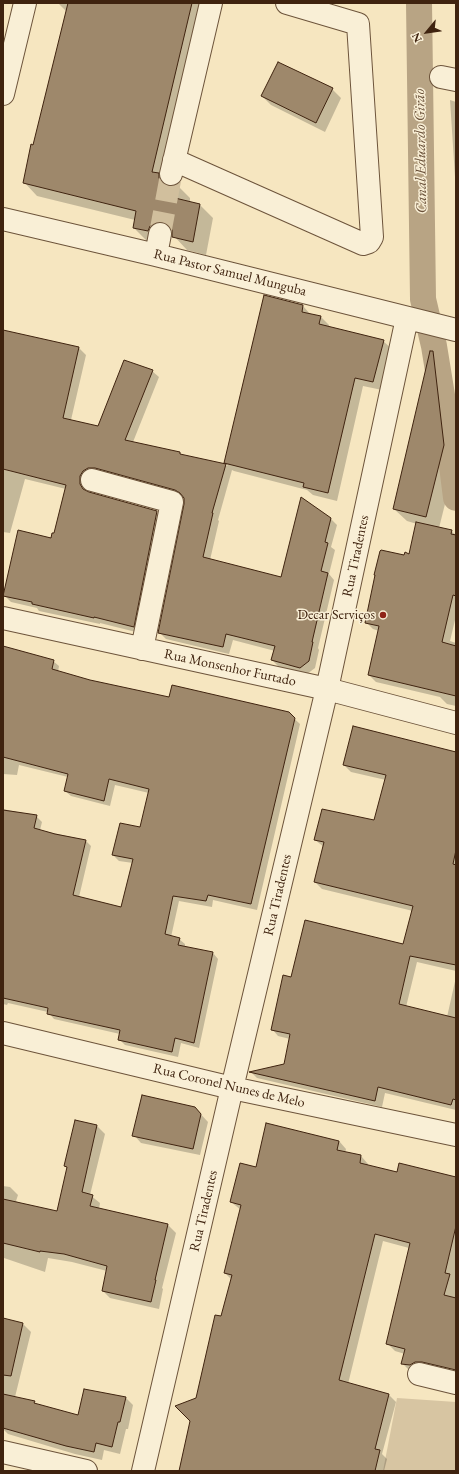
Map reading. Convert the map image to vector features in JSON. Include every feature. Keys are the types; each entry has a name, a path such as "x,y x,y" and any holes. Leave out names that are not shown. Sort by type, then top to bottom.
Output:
{"street":[{"path":"3,94 25,3"},
{"path":"211,3 172,167 363,244 369,242 372,237 358,24 287,3"},
{"name":"Rua Pastor Samuel Munguba","path":"3,218 158,244 413,320 455,330"},
{"name":"Rua Tiradentes","path":"144,1471 232,1088 413,320"},
{"path":"92,480 172,502 142,649"},
{"name":"Rua Monsenhor Furtado","path":"3,618 327,689 456,723"},
{"name":"Rua Coronel Nunes de Melo","path":"3,1033 232,1088 456,1135"},
{"path":"419,1374 456,1383"},
{"path":"3,1452 86,1471"}],"shaded area":[{"path":"397,1398 456,1402 456,1471 383,1471"}],"building":[{"path":"68,3 192,3 152,172 159,173 159,178 162,183 168,186 178,184 175,198 200,204 193,242 172,237 172,230 168,224 163,222 156,222 150,226 148,231 133,228 136,211 23,183 31,144 33,145"},
{"path":"278,62 333,88 316,123 261,96"},
{"path":"264,295 303,305 302,312 321,316 319,324 384,340 373,382 355,378 328,493 303,487 304,483 224,463"},
{"path":"3,330 79,347 63,418 98,426 124,360 153,370 125,440 226,464 212,513 203,557 281,577 301,497 331,518 325,542 328,543 321,571 328,573 309,661 300,668 271,660 275,646 226,634 223,647 158,633 184,498 175,490 95,468 88,468 83,471 80,476 80,484 83,489 157,511 134,627 3,596 18,530 51,538 52,533 54,533 66,485 3,469"},
{"path":"430,351 433,351 444,445 426,517 393,509"},
{"path":"416,522 452,530 451,534 456,535 456,596 453,595 442,642 456,646 456,696 368,675 379,626 365,623 380,551 404,555 405,552 409,554"},
{"path":"3,646 54,660 52,669 90,680 169,697 172,685 289,712 295,718 251,904 208,895 206,901 173,896 165,934 180,938 178,945 213,952 194,1043 175,1038 172,1052 118,1040 120,1030 47,1014 48,1008 3,998 3,810 37,815 34,828 86,840 73,895 121,907 133,859 112,855 120,823 140,827 149,789 109,779 104,801 64,791 68,774 3,757"},
{"path":"353,726 456,752 456,850 453,864 456,865 456,965 410,956 399,1004 456,1018 456,1100 453,1099 451,1105 378,1087 375,1101 249,1072 284,1064 290,1034 271,1030 283,975 291,977 305,920 403,944 413,906 314,882 324,842 314,840 322,809 374,820 386,775 343,765"},
{"path":"142,1095 195,1107 201,1114 193,1149 132,1136"},
{"path":"75,1120 97,1125 82,1192 93,1195 90,1206 168,1224 151,1302 102,1291 107,1266 64,1254 40,1252 3,1243 3,1199 57,1211 67,1167 64,1166"},
{"path":"266,1123 339,1141 337,1150 361,1155 360,1163 397,1172 399,1163 456,1177 456,1226 445,1273 450,1274 444,1295 456,1298 456,1370 422,1362 415,1362 410,1365 401,1364 405,1349 386,1344 410,1243 375,1234 339,1380 389,1394 375,1449 380,1450 375,1471 179,1471 190,1421 175,1406 196,1398 215,1315 221,1316 232,1275 224,1273 241,1205 230,1202 240,1163 256,1167"},
{"path":"3,1318 23,1323 11,1376 3,1375"},
{"path":"84,1389 126,1397 112,1447 96,1443 94,1452 66,1446 3,1428 3,1394 35,1401 34,1403 78,1415"}],"waterway":[{"name":"Canal Eduardo Girão","path":"419,3 423,299 434,346 447,426 456,498"}],"tunnel":[{"path":"160,234 171,175"}],"place":[{"name":"Decar Serviços","path":"383,615"}]}
